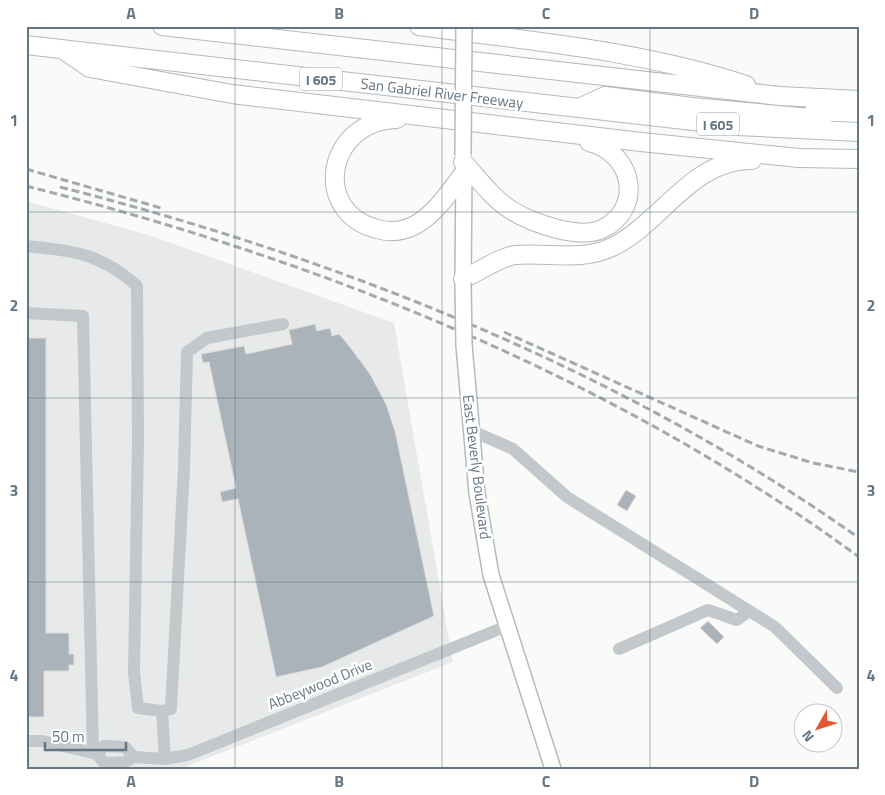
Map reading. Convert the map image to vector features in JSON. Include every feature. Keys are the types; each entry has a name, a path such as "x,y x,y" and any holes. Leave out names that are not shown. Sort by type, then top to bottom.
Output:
{"highway":[{"name":"I 605","path":"162,26 780,96 859,100"},
{"path":"419,26 581,48 708,72 780,96"},
{"name":"San Gabriel River Freeway","path":"26,45 737,126 859,132"},
{"path":"62,49 90,68 232,94 440,120 800,158"},
{"path":"591,75 605,89 770,108 859,113"},
{"path":"579,108 605,96 805,118 859,120"},
{"path":"440,120 420,122 396,119 366,126 354,134 342,147 335,165 335,180 344,206 354,218 369,227 386,232 403,230 427,217 463,164 500,201 525,217 562,230 585,233 602,229 617,217 627,202 629,184 626,170 616,155 600,145 532,130"},
{"path":"463,281 513,255 564,257 587,255 611,248 628,238 688,185 714,169 743,160 800,158 859,159"}],"main road":[{"name":"East Beverly Boulevard","path":"464,26 464,345 477,493 491,575 553,769"}],"street":[{"path":"26,246 65,250 102,261 118,269 137,286 136,404 138,440 134,672 138,708 162,711 172,709 184,468 187,352 207,338 283,324"},
{"path":"26,313 83,316 95,754 42,741 26,741"},
{"path":"470,430 513,449 567,497 775,627 837,688"},
{"path":"619,649 708,610 737,620 749,611"},
{"name":"Abbeywood Drive","path":"95,754 104,746 125,747 138,757 165,759 188,755 507,626"},
{"path":"162,711 165,759"}],"shaded area":[{"path":"26,201 149,235 394,323 453,662 180,769 26,769"}],"building":[{"path":"315,324 317,331 330,328 332,336 339,334 370,374 386,404 395,431 434,616 322,667 276,677 238,499 222,502 220,492 236,488 209,362 203,363 201,354 244,346 246,354 292,344 289,330"},
{"path":"26,338 46,338 46,633 69,633 69,654 74,654 74,665 69,665 69,671 44,671 44,717 26,717"},
{"path":"626,490 636,496 627,511 617,505"},
{"path":"708,621 724,637 717,644 700,628"}],"railway":[{"path":"26,169 161,208"},
{"path":"26,186 136,216 246,250 354,288 461,332 565,380 667,434 765,492 859,557"},
{"path":"60,187 165,216 269,248 373,285 476,327 576,372 674,423 768,478 859,538"},
{"path":"504,332 758,446 813,463 859,472"}]}
